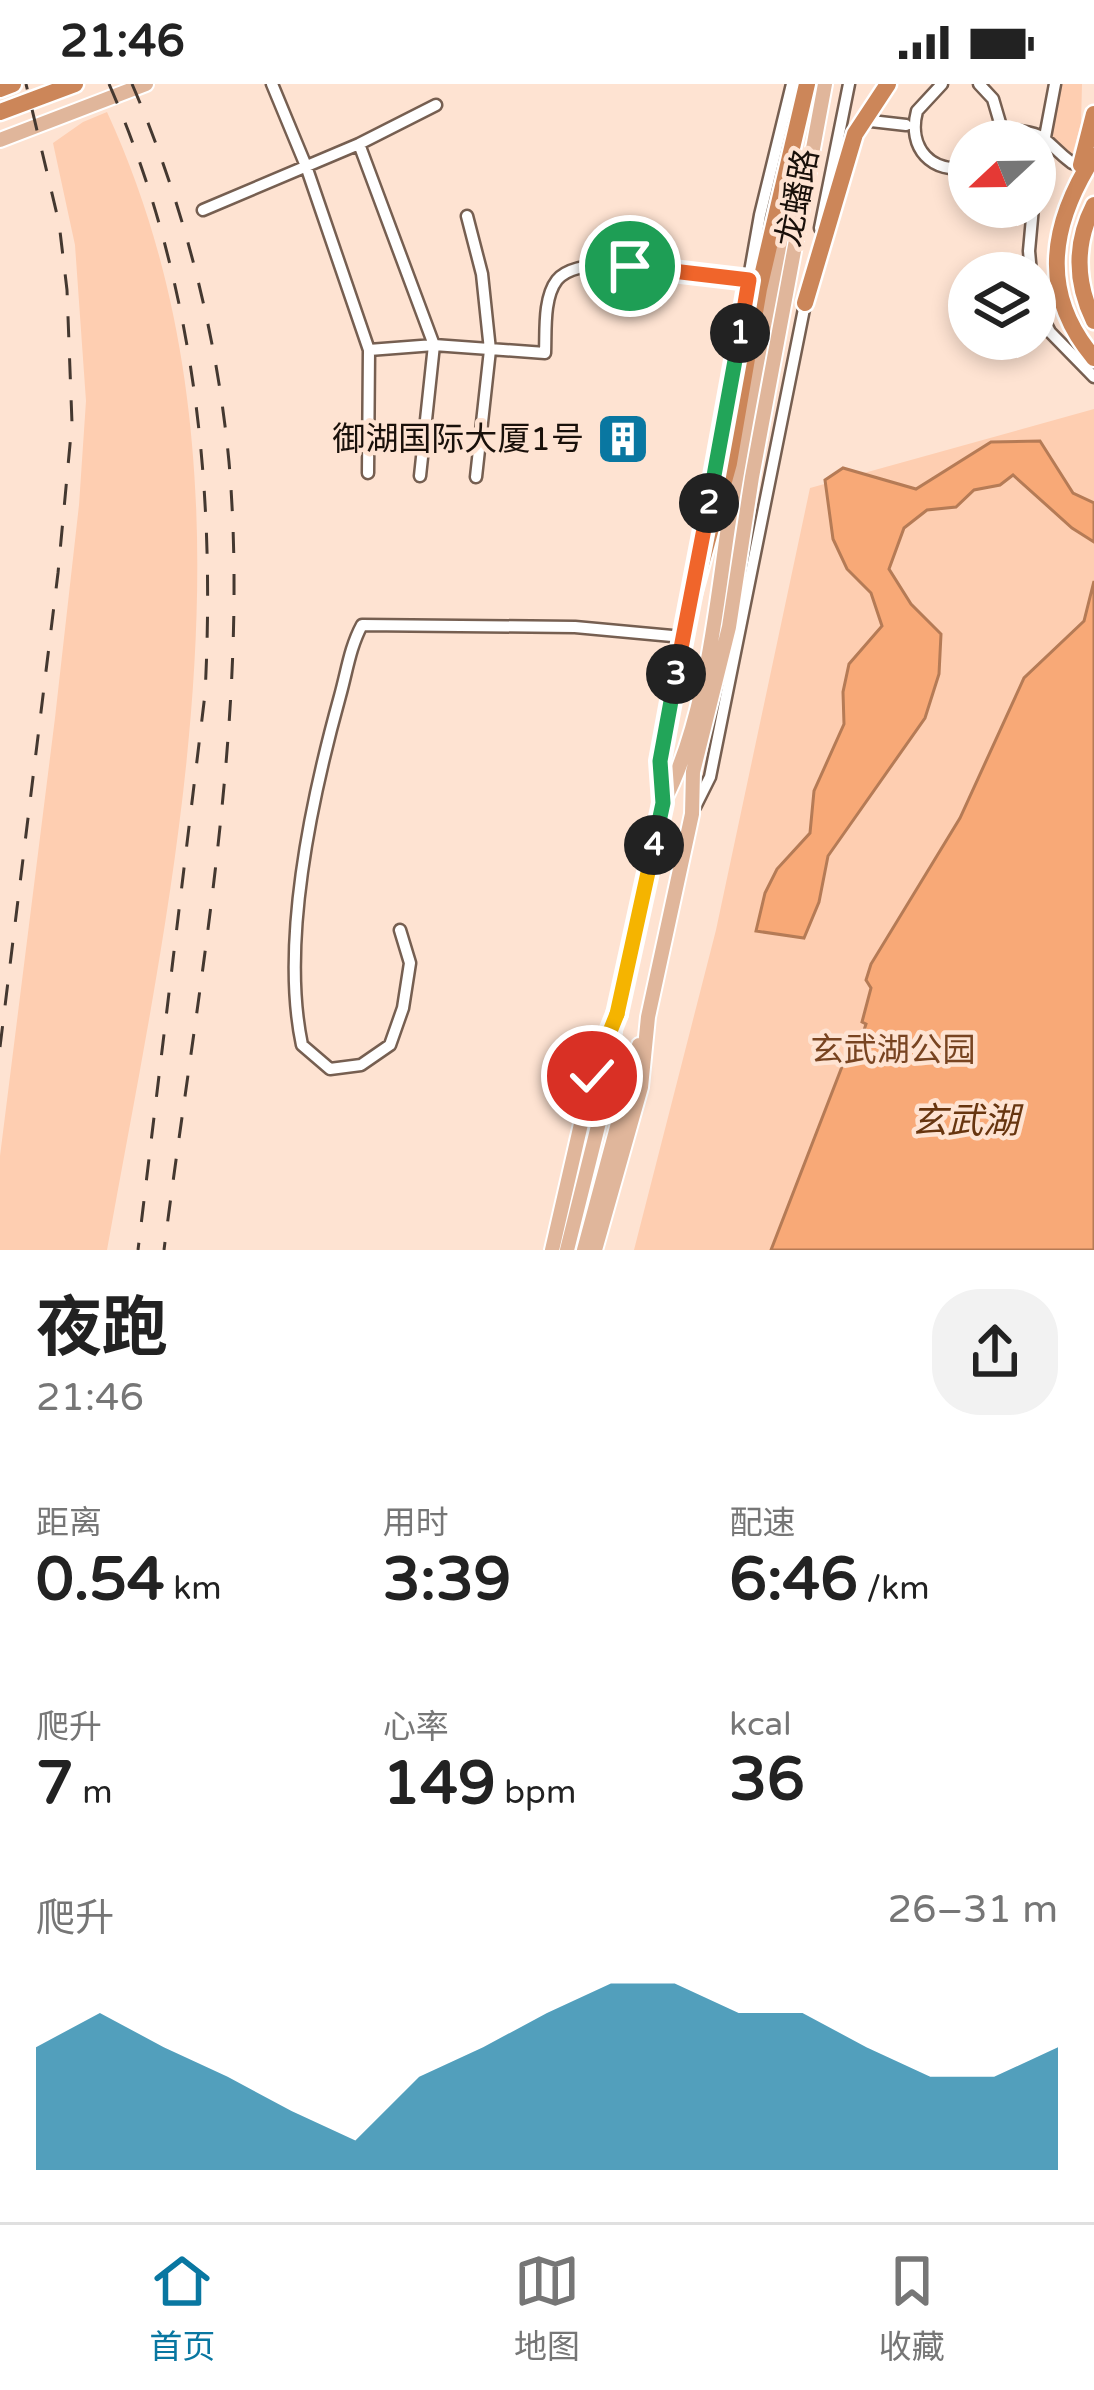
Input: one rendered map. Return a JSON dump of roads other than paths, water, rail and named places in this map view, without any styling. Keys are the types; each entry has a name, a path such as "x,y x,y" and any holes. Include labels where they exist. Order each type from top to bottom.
{"highway":[{"path":"0,89 13,84"},
{"path":"0,112 75,84"},
{"path":"687,615 729,463 759,290 808,84"},
{"path":"805,303 855,134 888,84"},
{"path":"1094,114 1089,156 1060,227 1058,277 1072,327 1094,358"},
{"path":"1094,206 1082,229 1078,270 1094,321"}],"main road":[{"path":"0,140 146,84"},
{"name":"龙蟠路","path":"595,1250 640,1087 648,1017 692,814 686,772 808,84"},
{"name":"龙蟠路","path":"567,1250 608,1086 615,1022 663,803 686,772 729,627 825,84"},
{"name":"龙蟠路","path":"584,1250 625,1087 648,1017"},
{"name":"龙蟠路","path":"552,1250 592,1076 615,1022"}],"street":[{"path":"272,84 370,350 368,473"},
{"name":"龙蟠路","path":"663,803 660,761 760,215 792,84"},
{"name":"龙蟠路","path":"692,814 710,777 849,84"},
{"path":"943,84 917,111 917,142 934,166 948,169"},
{"path":"979,84 993,99 997,120"},
{"path":"1046,120 1055,84"},
{"path":"203,210 359,144 436,105"},
{"path":"871,121 906,125"},
{"path":"359,144 434,345 421,476"},
{"path":"1056,147 1072,163 1089,156"},
{"path":"466,216 482,274 490,350 476,477"},
{"path":"370,350 434,345 545,353 548,306 557,279 579,266 630,266 749,280"},
{"path":"1056,338 1094,377"},
{"path":"400,930 410,963 403,1008 390,1045 361,1066 330,1069 302,1045 293,970 329,734 352,644 362,625 575,627 683,637"}],"water":[{"path":"1040,441 1073,493 1094,503 1094,542 1013,475 1000,485 974,490 956,507 927,510 904,528 889,569 911,604 941,634 939,674 925,718 828,856 819,902 804,938 756,931 765,893 777,869 810,833 814,791 844,724 843,692 849,664 882,626 871,593 847,569 833,539 825,480 843,468 916,489 991,442"},
{"name":"玄武湖","path":"1094,581 1094,1250 771,1250 850,1046 859,1046 866,1024 862,1022 871,988 866,980 871,964 960,818 1024,678 1084,621"}],"railway":[{"path":"0,1047 72,423 67,290 59,223 26,84"},
{"path":"109,84 138,157 180,307 193,383 207,537 205,694 138,1250"},
{"path":"132,84 182,222 206,317 229,462 234,559 233,657 217,857 164,1250"}],"place":[{"name":"御湖国际大厦1号","path":"623,439"}],"park label":[{"name":"玄武湖公园","path":"893,1050"}]}
